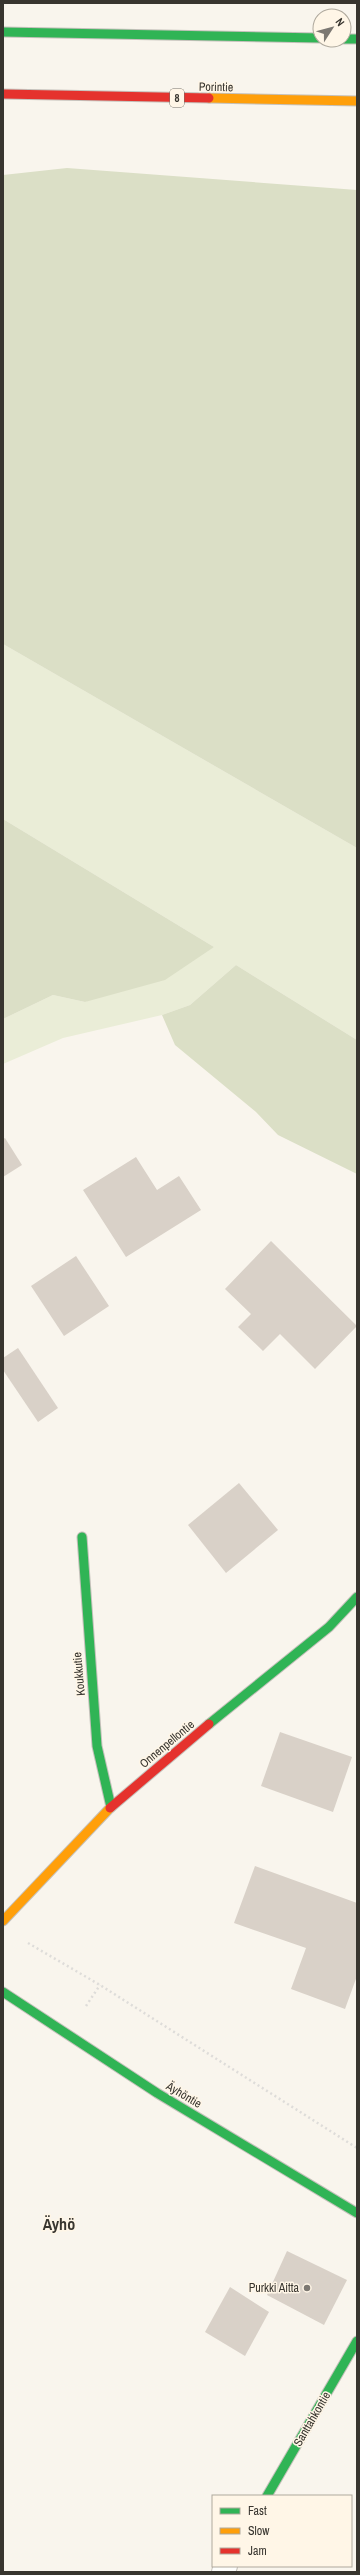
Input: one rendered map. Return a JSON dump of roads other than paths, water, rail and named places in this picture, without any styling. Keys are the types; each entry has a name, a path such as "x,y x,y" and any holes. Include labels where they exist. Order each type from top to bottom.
{"main road":[{"path":"3,32 312,38"},
{"name":"Porintie","path":"3,94 354,101"},
{"name":"Koukkutie","path":"82,1537 97,1746 111,1807"},
{"name":"Onnenpellontie","path":"3,1921 111,1807 266,1676 329,1627 357,1597"},
{"name":"Äyhöntie","path":"3,1992 157,2093 357,2213"},
{"name":"Santtahkontie","path":"268,2495 357,2342"}],"place":[{"name":"Purkki Aitta","path":"307,2288"}],"district":[{"name":"Äyhö","path":"59,2224"}]}
